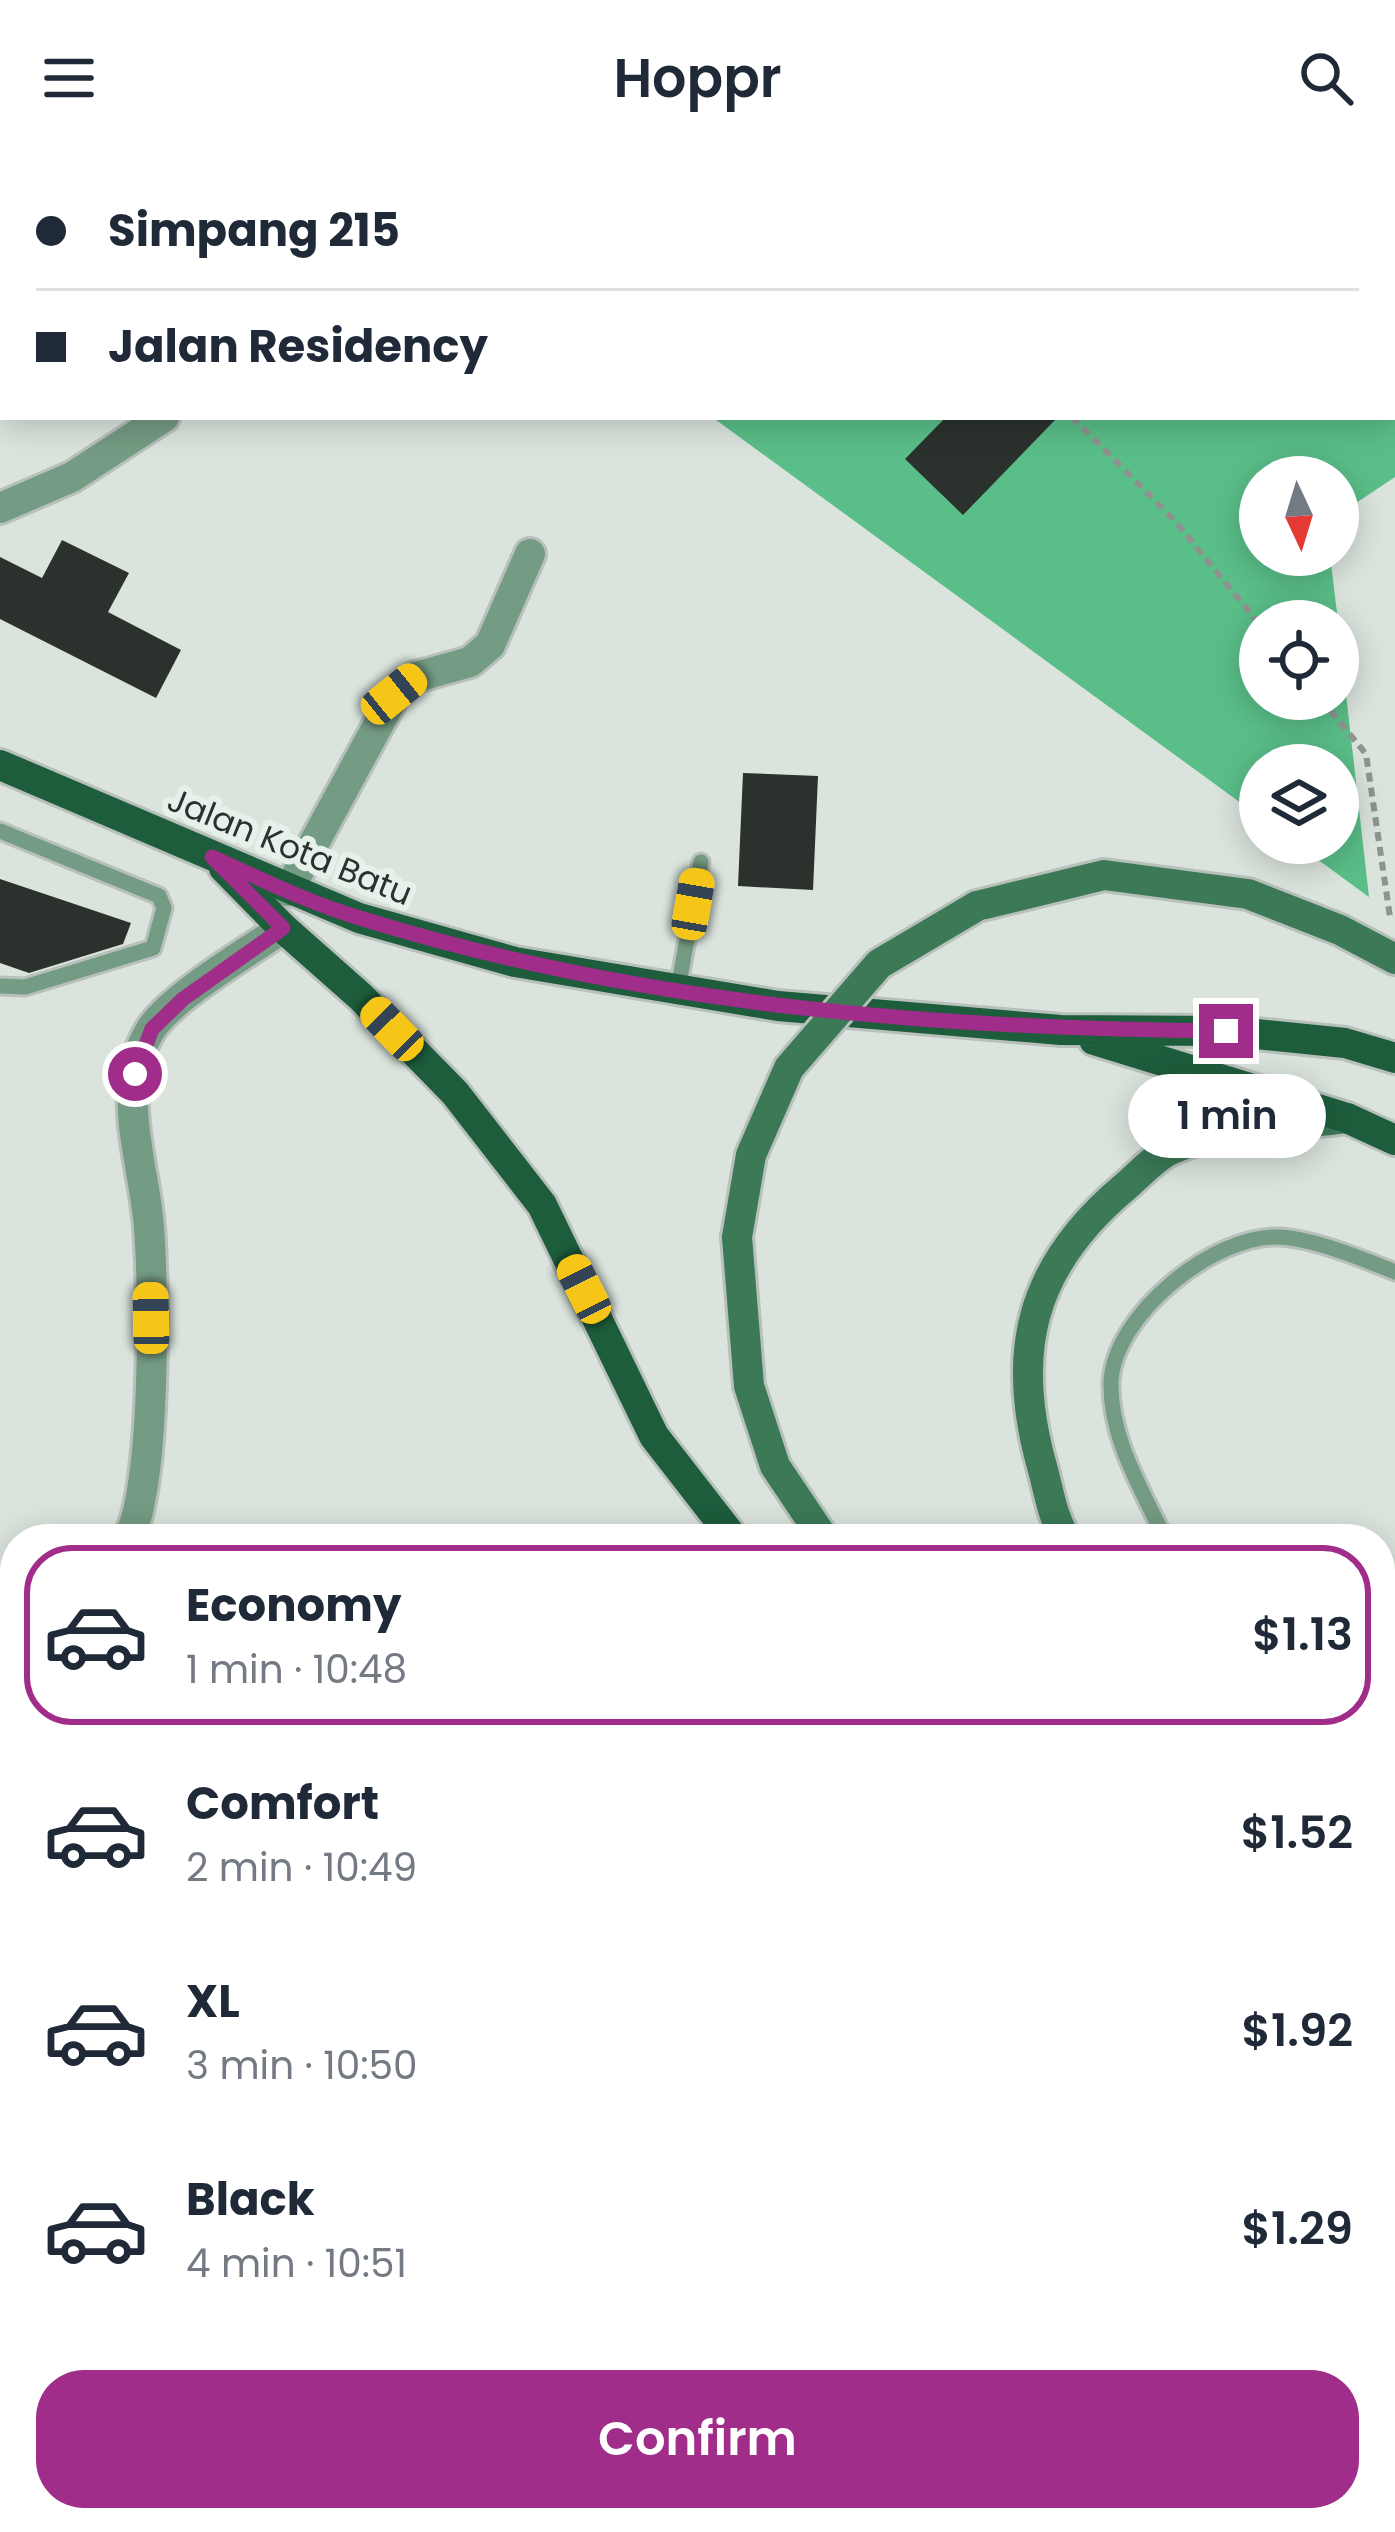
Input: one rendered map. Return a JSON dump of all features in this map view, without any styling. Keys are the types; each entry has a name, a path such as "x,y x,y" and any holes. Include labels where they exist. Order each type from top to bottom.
{"main road":[{"name":"Jalan Kota Batu","path":"1,767 359,918 514,962 778,1006 1061,1030"},
{"path":"212,857 455,1093 542,1205 654,1436 722,1524"},
{"path":"814,1524 775,1466 749,1386 737,1237 751,1155 789,1068 879,964 977,906 1104,875 1248,894 1340,930 1395,959"},
{"path":"1061,1030 1226,1031 1345,1042 1395,1058"},
{"path":"1061,1030 1347,1118 1395,1140"},
{"path":"1058,1524 1038,1454 1024,1362 1041,1287 1090,1216 1168,1152 1248,1129 1347,1118"}],"street":[{"path":"0,508 72,477 159,420"},
{"path":"288,891 394,694 416,677 470,662 490,645 530,554"},
{"path":"137,1524 145,1480 151,1318 149,1226 134,1133 135,1074 152,1029 183,999 283,928"}],"lane":[{"path":"0,831 159,896 164,908 153,948 25,987 0,986"},
{"path":"678,989 701,862"},
{"path":"1158,1524 1114,1428 1111,1378 1127,1330 1162,1292 1211,1253 1279,1237 1359,1257 1395,1272"}],"path":[{"path":"1075,420 1174,520 1240,600"},
{"path":"1338,720 1366,754 1388,890"}],"shaded area":[{"path":"716,420 1395,420 1395,477 1359,501 1359,456 1239,456 1239,576 1333,576 1335,600 1239,600 1239,720 1349,720 1352,744 1239,744 1239,802"},
{"path":"1359,809 1369,897 1324,864 1359,864"}],"building":[{"path":"943,420 1055,420 963,515 905,459"},
{"path":"62,540 129,573 108,612 181,650 156,698 0,619 0,557 42,578"},
{"path":"743,773 818,776 813,890 738,886"},
{"path":"0,879 131,923 123,944 29,973 0,963"}],"route":[{"path":"135,1074 152,1029 183,999 283,928 212,857 359,918 514,962 778,1006 1061,1030 1226,1031"}]}
